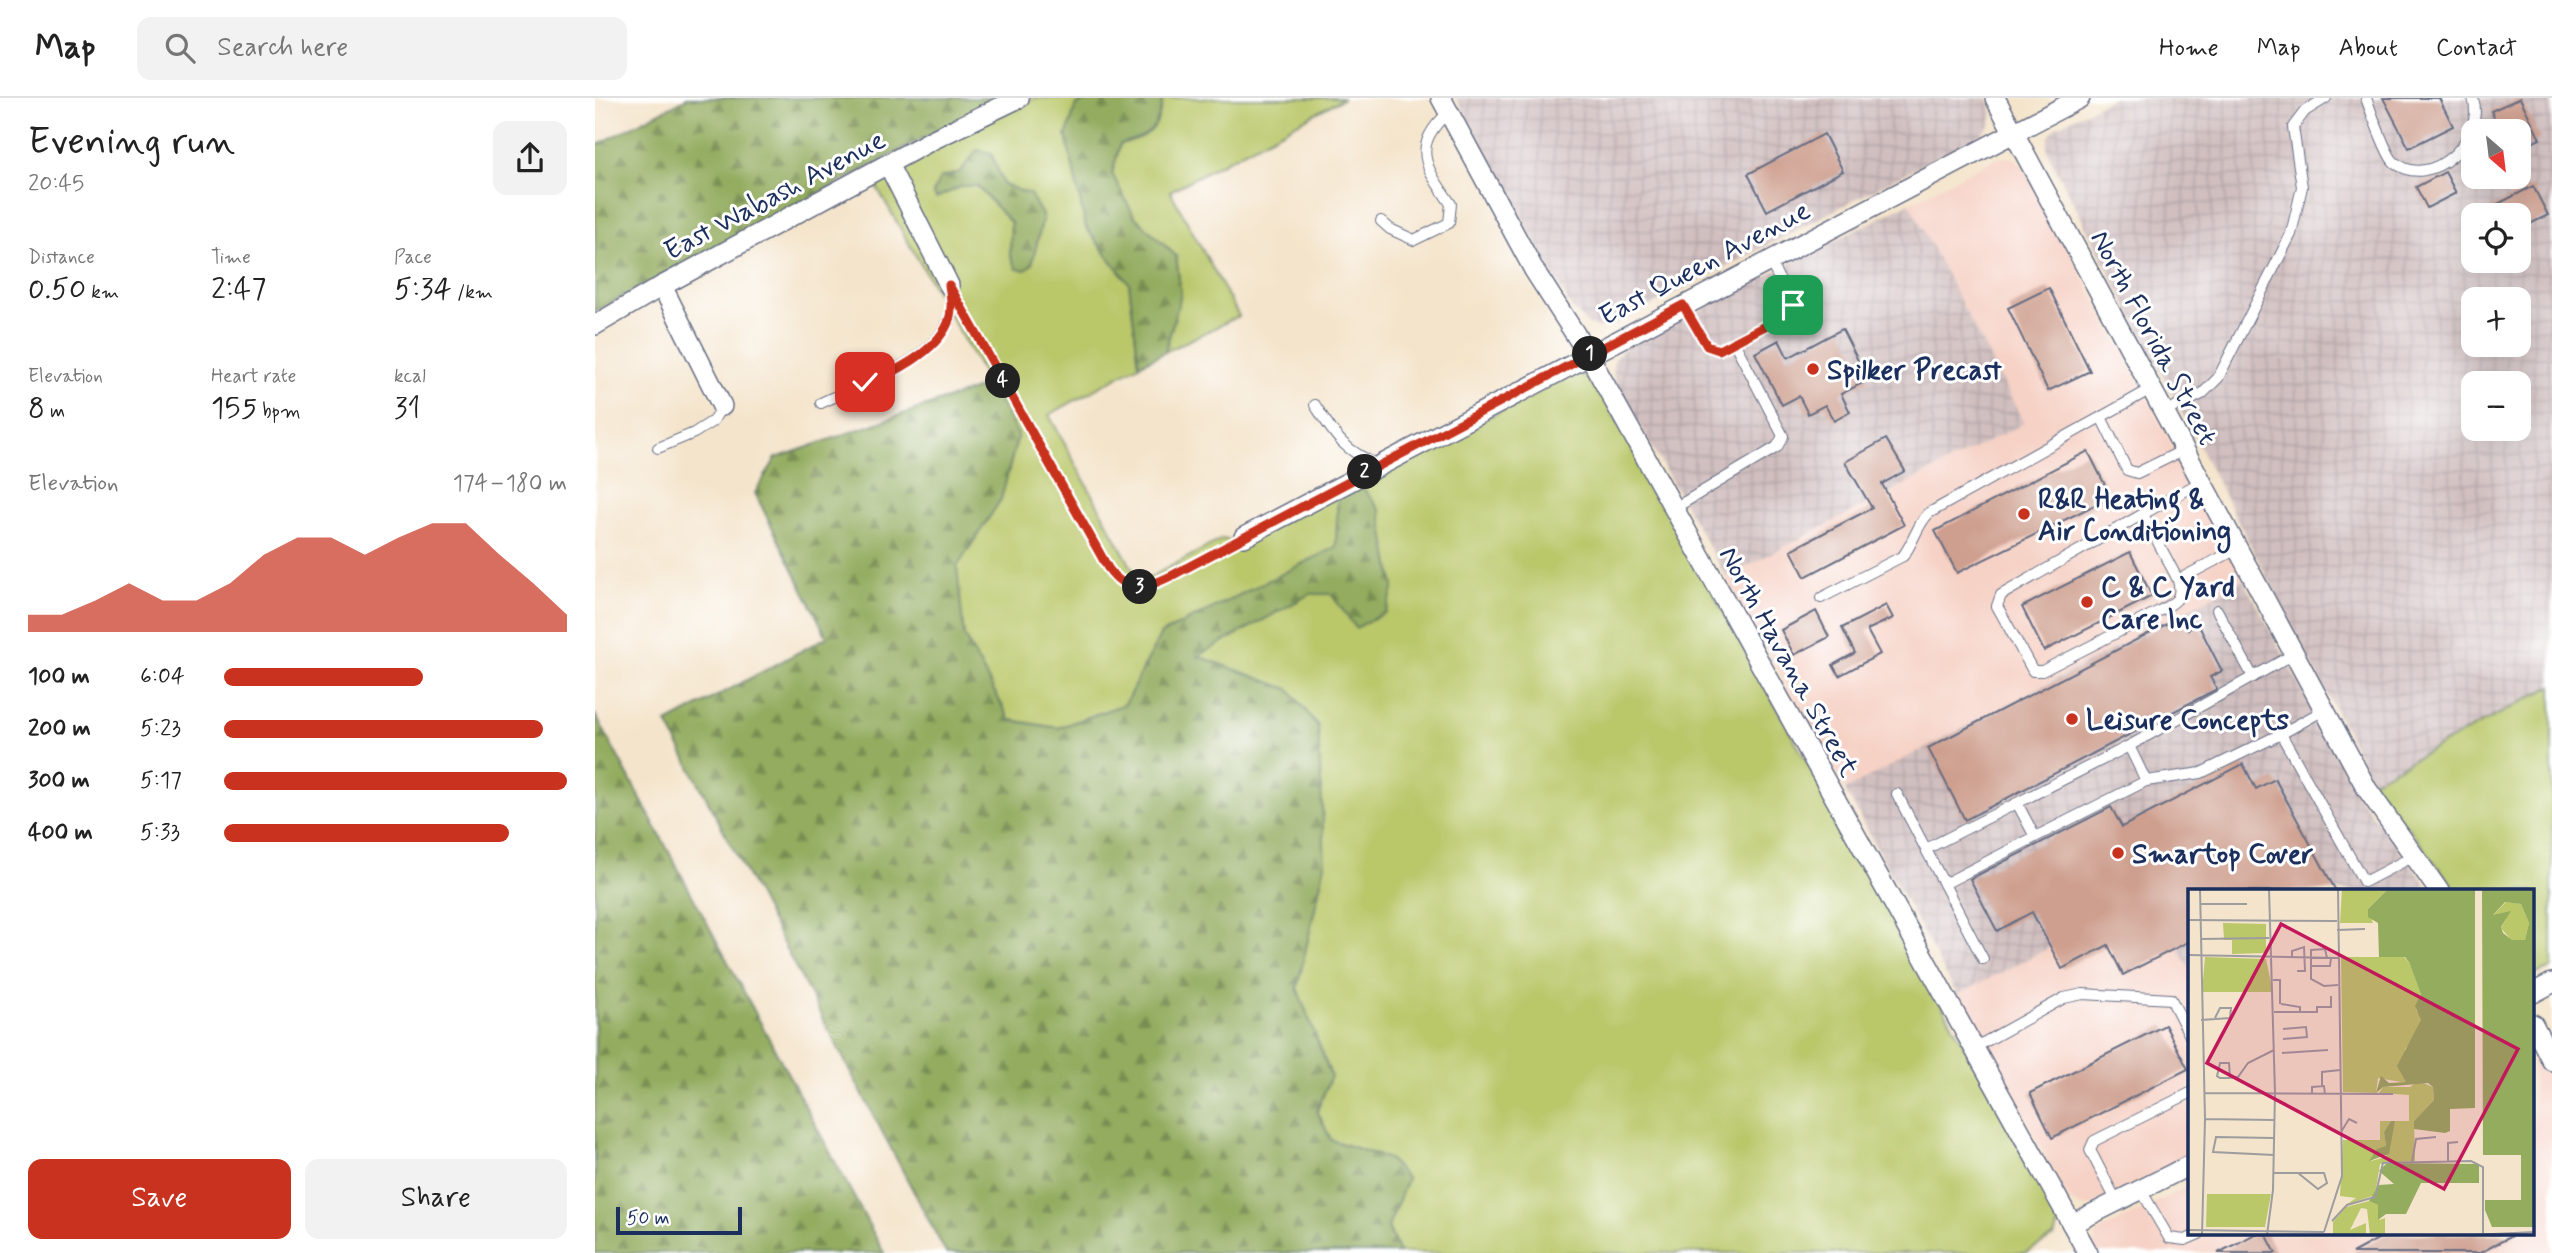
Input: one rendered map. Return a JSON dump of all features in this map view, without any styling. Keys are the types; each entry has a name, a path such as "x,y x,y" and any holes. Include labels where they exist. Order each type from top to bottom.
{"street":[{"name":"East Wabash Avenue","path":"595,325 888,164 1019,98"},
{"name":"North Florida Street","path":"1995,98 2367,789 2438,889"},
{"name":"East Queen Avenue","path":"1244,537 2080,98"},
{"name":"North Havana Street","path":"1445,105 1534,270 1588,355 2088,1253"},
{"path":"888,164 949,285"},
{"path":"662,286 722,406"},
{"path":"2535,992 2552,983"},
{"path":"2535,1028 2552,1061"},
{"path":"2072,1224 2188,1166"}],"lane":[{"path":"2164,412 2202,394 2218,378 2291,234 2302,187 2293,127 2305,111 2326,98"},
{"path":"2365,98 2392,160 2409,171 2423,171 2448,160 2470,138 2475,104 2473,98"},
{"path":"1381,221 1390,229 1414,240 1449,223 1451,204 1426,159 1425,146 1445,105"},
{"path":"1683,305 1707,346 1719,350 1784,316 1793,305 1769,260"},
{"path":"821,403 865,382 885,377 909,363 935,341 947,324 952,305 949,285"},
{"path":"1674,509 1777,447 1783,436 1734,342"},
{"path":"1821,598 1903,556 1911,546 1917,524 1929,513 2151,389"},
{"path":"1315,405 1338,441 1355,455 1378,465"},
{"path":"658,448 694,433 713,421 722,406"},
{"path":"2101,417 2127,470 2137,473 2184,450"},
{"path":"2143,514 2178,580 2181,591 2178,600 2042,671 2032,671 1997,606 2001,595 2143,514 2201,482"},
{"path":"2178,580 2237,549"},
{"path":"2217,610 2253,677"},
{"path":"1926,849 2129,746 2294,654"},
{"path":"1944,884 2146,781 2201,773 2325,710"},
{"path":"2281,734 2364,881 2414,856"},
{"path":"2129,746 2146,781"},
{"path":"1897,794 1983,959"},
{"path":"2017,803 2035,837"},
{"path":"1974,1048 2064,998 2083,994 2171,999 2188,1032"},
{"path":"2117,1202 2090,1150 2094,1142 2188,1094"},
{"path":"2141,1190 2169,1238 2185,1240 2194,1236"}],"path":[{"path":"949,285 1114,576 1120,582 1133,587 1161,581 1244,537"}],"shaded area":[{"path":"1456,98 1987,98 1993,113 1991,123 1983,133 1612,326 1599,328 1588,325 1571,307"},
{"path":"2112,98 2552,98 2552,686 2372,781 2051,159 2047,147 2049,136 2056,127"},
{"path":"1994,159 2015,159 2025,168 2244,580 1845,790 1726,577 2024,423 1909,203"},
{"path":"1909,203 2024,423 1726,577 1618,387 1613,374 1614,361 1621,351 1631,345"},
{"path":"2244,580 2357,795 2427,885 2420,889 2188,889 2188,966 2150,896 1957,995 1845,790"},
{"path":"2150,896 2188,966 2188,1156 2089,1207 2079,1206 2069,1200 1957,995"},
{"path":"2535,1053 2552,1085 2552,1253 2095,1253 2093,1246 2102,1230 2188,1186 2188,1236 2535,1236"}],"green space":[{"path":"687,98 1000,98 595,311 595,146"},
{"path":"1034,98 1089,98 1076,106 1086,228 1129,283 1139,365 1049,415 1140,583 1222,539 1245,542 1338,493 1336,547 1161,634 1125,704 1058,728 1010,720 964,636 956,567 1001,499 1018,435 874,182 909,159","holes":["960,172 1043,217 1010,255 1011,223 977,185 962,186 936,198 940,178"]},
{"path":"1089,98 1163,98 1158,118 1151,130 1139,138 1120,144 1112,174 1134,216 1176,256 1181,294 1165,352 1139,365 1129,283 1086,228 1066,136 1076,106"},
{"path":"1163,98 1344,98 1170,191 1239,316 1165,352 1181,294 1176,256 1134,216 1112,174 1120,144 1139,138 1151,130"},
{"path":"977,150 991,153 1004,185 1030,194 1043,217 1032,264 1026,270 1017,269 1010,255 1011,223 977,186 962,186 936,198 933,193 940,178 960,172"},
{"path":"1574,374 1582,375 1598,386 2060,1218 2054,1237 2025,1253 1399,1253 1388,1227 1407,1179 1389,1159 1331,1140 1317,1111 1331,1076 1297,988 1325,864 1197,656 1310,594 1331,594 1359,483"},
{"path":"990,384 1018,435 1001,499 957,567 964,636 1010,720 1058,728 1125,704 1161,634 1336,547 1338,493 1359,483 1380,510 1394,587 1386,612 1356,628 1331,594 1310,594 1198,656 1289,689 1318,726 1325,864 1297,988 1331,1076 1317,1111 1331,1140 1389,1159 1407,1179 1388,1227 1399,1253 946,1253 667,723 827,637 755,493 776,458"},
{"path":"2552,686 2552,968 2535,974 2535,889 2455,889 2372,781"},
{"path":"595,714 884,1253 595,1253"}],"building":[{"path":"2383,98 2439,98 2453,126 2409,148"},
{"path":"2520,98 2530,119 2495,119 2491,111"},
{"path":"2531,121 2540,139 2531,143"},
{"path":"1824,134 1843,171 1767,211 1748,174"},
{"path":"2445,172 2456,193 2427,208 2416,187"},
{"path":"2533,186 2548,215 2531,224 2531,203 2500,203"},
{"path":"2049,288 2090,371 2048,391 2008,308"},
{"name":"Spilker Precast","path":"1842,329 1868,380 1841,394 1850,412 1834,421 1825,405 1808,414 1799,396 1782,405 1755,353 1779,340 1788,358"},
{"path":"1886,439 1905,471 1882,484 1904,525 1805,577 1791,550 1872,508 1845,462"},
{"name":"R&R Heating & Air Conditioning","path":"2088,451 2111,497 1957,573 1935,531"},
{"name":"C & C Yard Care Inc","path":"2130,552 2152,596 2044,651 2022,607"},
{"path":"1886,605 1893,618 1867,630 1880,654 1839,676 1833,665 1855,653 1842,628"},
{"path":"1816,611 1829,637 1794,655 1781,630"},
{"name":"Leisure Concepts","path":"2180,617 2187,630 2198,624 2222,671 2210,677 2217,689 1965,820 1928,748"},
{"name":"Smartop Cover","path":"2243,764 2256,789 2275,779 2335,889 2188,889 2188,942 2123,975 2108,945 2062,969 2032,912 1997,931 1970,879 2111,807 2122,827"},
{"path":"2165,1025 2188,1069 2052,1138 2030,1093"},
{"path":"2251,1236 2267,1236 2276,1253 2218,1253"},
{"path":"2383,1236 2511,1236 2480,1253 2352,1253"}],"place":[{"name":"Spilker Precast","path":"1813,369"},
{"name":"R&R Heating & Air Conditioning","path":"2024,514"},
{"name":"C & C Yard Care Inc","path":"2087,602"},
{"name":"Leisure Concepts","path":"2072,719"},
{"name":"Smartop Cover","path":"2118,853"}],"route":[{"path":"865,382 885,377 909,363 935,341 947,324 952,305 949,285 1108,568 1120,582 1141,587 1173,575 1683,305 1707,346 1719,350 1784,316 1793,305"}]}
